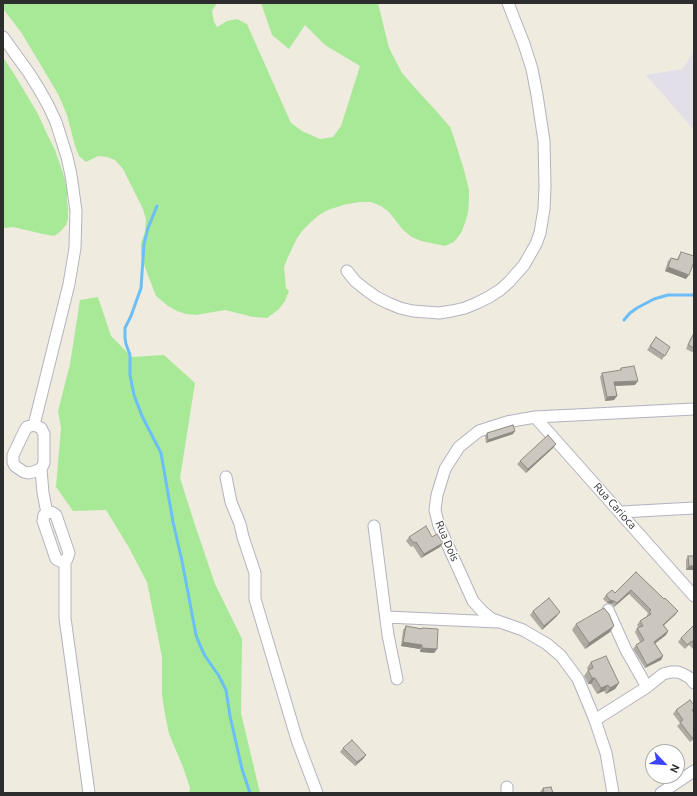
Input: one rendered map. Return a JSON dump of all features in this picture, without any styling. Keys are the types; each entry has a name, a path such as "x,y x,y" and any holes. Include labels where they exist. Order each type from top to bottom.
{"street":[{"path":"347,271 355,281 365,289 388,303 413,311 439,312 465,308 489,297 509,282 524,265 540,233 544,209 544,141 538,95 532,70 524,44 508,3"},
{"path":"3,38 36,84 56,122 66,151 76,211 75,248 70,284 34,425"},
{"name":"Rua Dois","path":"613,793 606,753 595,720 578,679 561,656 547,644 523,630 492,619 482,611 474,601 439,526 435,510 437,495 445,469 460,447 479,431 507,422 535,417 694,409"},
{"name":"Rua Carioca","path":"535,417 694,596"},
{"path":"41,469 33,472 24,472 13,462 13,455 25,430 27,427 34,425 41,428 44,434 44,463 41,469 43,493 47,513 44,514 43,521 56,559 62,562 65,561 65,618 89,793"},
{"path":"226,477 231,502 240,524 255,573 255,600 297,740 317,793"},
{"path":"620,512 694,508"},
{"path":"374,526 386,617 397,679"},
{"path":"608,610 626,650 647,687"},
{"path":"386,617 501,622"},
{"path":"595,720 647,687 663,674 678,672 690,678 694,683"},
{"path":"661,793 694,771"}],"shaded area":[{"path":"694,50 694,130 646,75 683,69"}],"green space":[{"path":"3,3 217,3 212,11 214,22 217,27 227,21 237,19 247,24 291,123 302,131 320,139 333,137 341,126 360,66 325,45 305,25 289,49 272,35 261,3 378,3 389,48 402,73 450,127 454,138 469,190 468,212 461,233 454,242 445,246 421,241 412,237 403,230 389,212 381,206 371,202 359,202 343,205 319,215 297,238 284,267 286,288 289,291 285,301 279,309 267,318 253,317 225,310 196,315 177,311 156,296 146,270 141,255 141,243 145,232 146,219 143,209 123,169 115,160 107,157 98,156 86,162 79,156 67,115 58,94 21,32 3,9"},
{"path":"3,57 38,114 55,150 64,176 67,188 68,219 66,225 54,236 13,227 3,228"},
{"path":"98,297 111,336 132,357 164,355 195,383 180,478 215,584 242,639 241,713 260,793 189,793 190,788 169,734 165,714 162,695 162,657 147,582 128,546 106,510 73,511 56,487 61,428 58,411 70,364 80,300"}],"building":[{"path":"681,252 694,256 694,262 689,275 668,267 671,258 678,260"},
{"path":"693,335 694,336 694,348 688,345"},
{"path":"656,337 670,347 665,356 650,346"},
{"path":"634,366 638,381 614,382 617,396 607,397 602,373"},
{"path":"513,425 515,431 488,440 487,433"},
{"path":"548,435 556,444 528,469 520,461"},
{"path":"426,526 432,537 437,534 443,543 424,554 416,542 414,543 409,537"},
{"path":"688,556 694,556 694,566 689,566"},
{"path":"636,572 678,611 663,625 668,631 654,642 663,656 647,665 636,645 644,640 637,628 643,626 640,621 651,614 649,611 651,610 631,590 617,603 610,600 606,595 612,590 615,593"},
{"path":"549,598 560,612 544,626 533,611"},
{"path":"604,608 609,614 614,626 589,643 576,624"},
{"path":"694,625 694,644 692,641 687,645 681,638"},
{"path":"406,626 422,629 438,629 437,649 422,648 422,645 403,642"},
{"path":"606,656 619,683 610,688 608,685 601,688 595,678 592,678 588,670 593,668 591,662"},
{"path":"690,700 694,705 694,709 692,710 694,713 694,737 692,738 680,722 683,720 676,710"},
{"path":"352,740 366,755 357,762 343,748"},
{"path":"551,787 553,793 544,793 543,788"}],"waterway":[{"path":"157,206 148,228 144,244 141,288 125,328 126,344 130,355 130,375 134,395 142,416 161,453 173,522 196,635 205,656 219,676 226,690 230,716 242,769 250,793"},
{"path":"624,320 637,308 654,299 668,295 694,295"}]}
